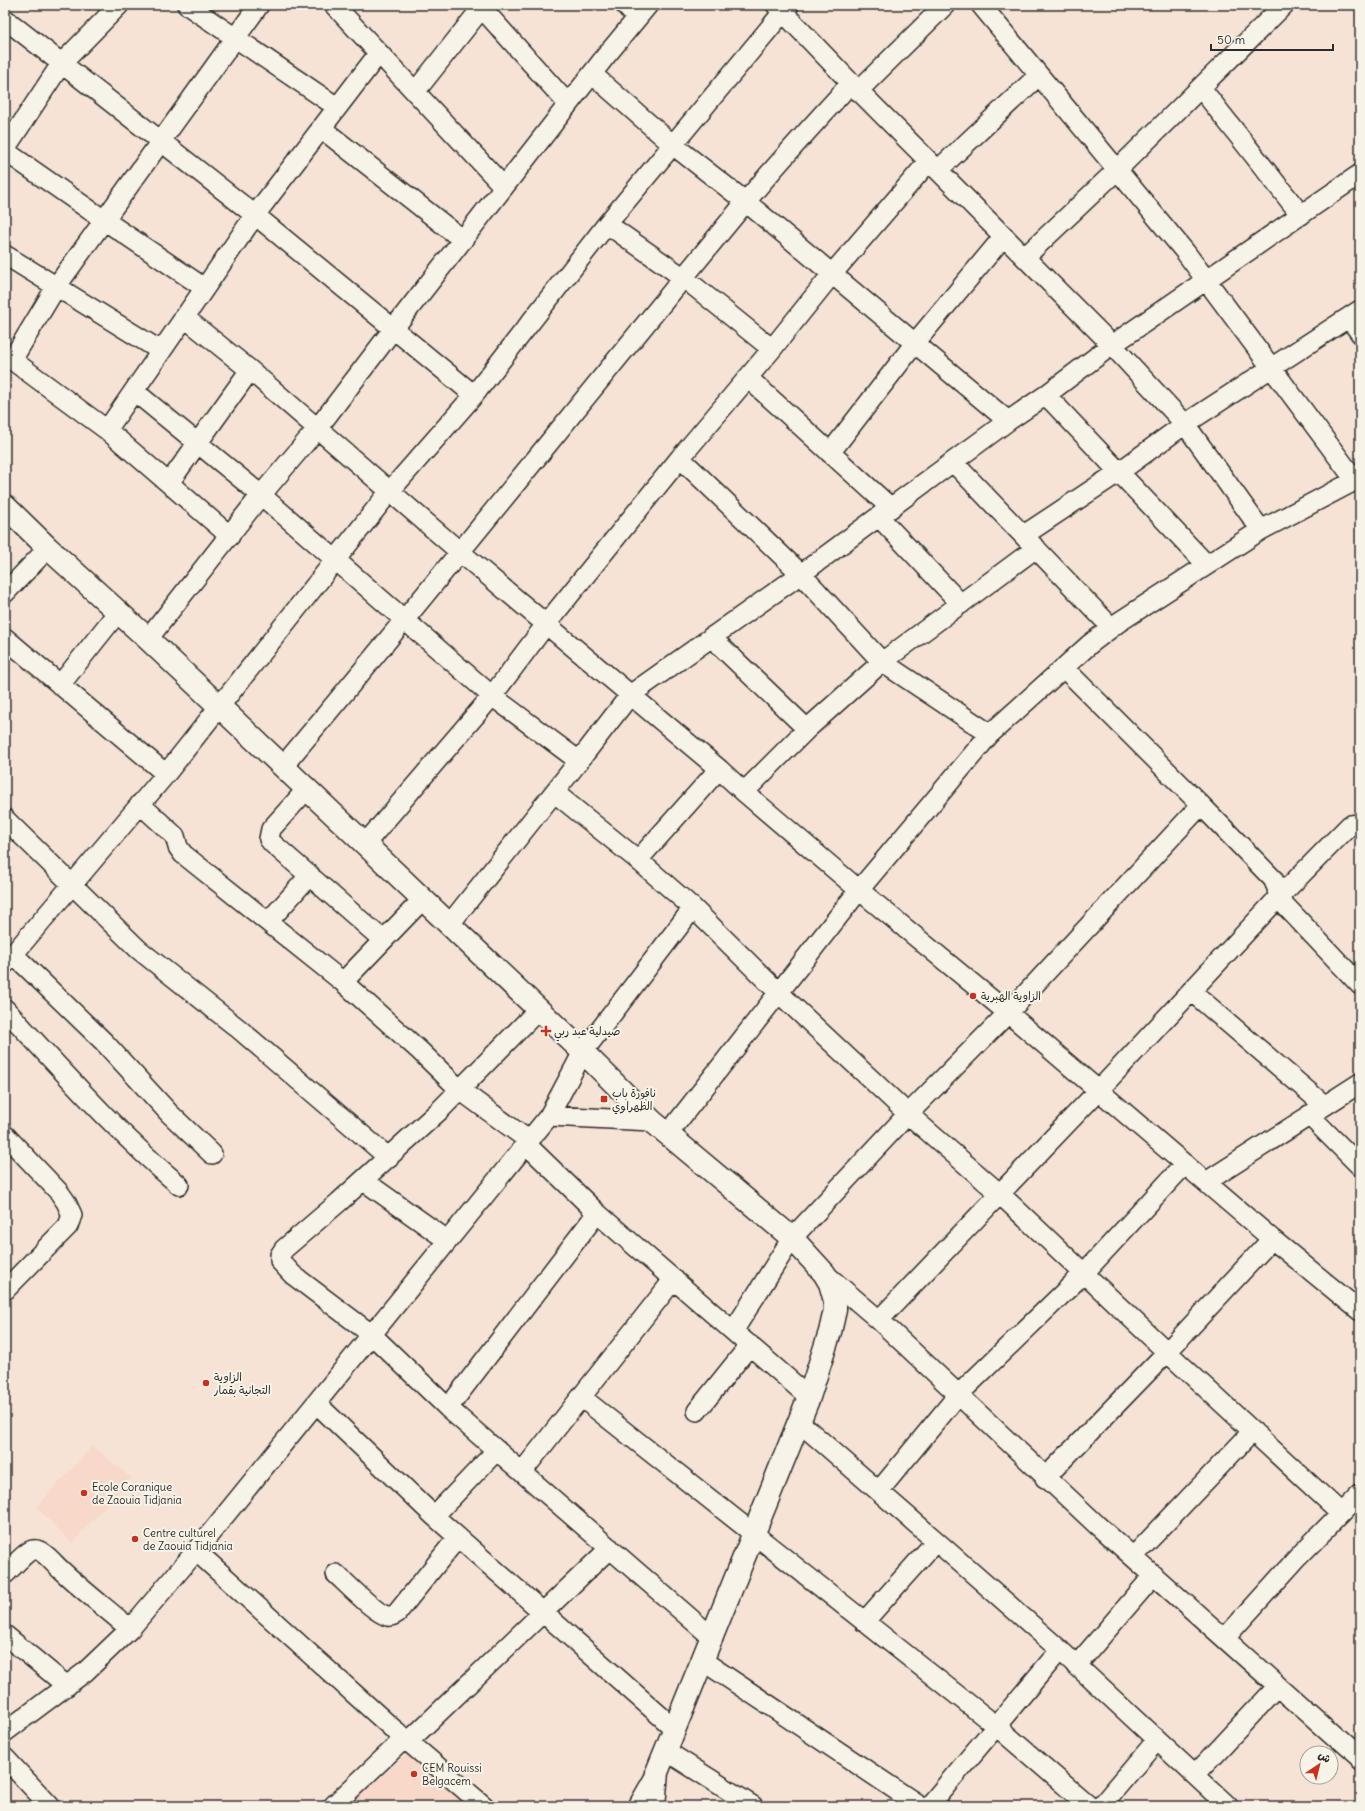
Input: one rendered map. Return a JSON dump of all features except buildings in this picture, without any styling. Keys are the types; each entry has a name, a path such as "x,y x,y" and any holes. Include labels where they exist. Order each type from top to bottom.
{"main road":[{"path":"5,506 48,548 148,639 283,766 583,1052 660,1128 792,1238 824,1273 833,1290 836,1300 835,1310 828,1339 809,1397 657,1772 654,1806"}],"street":[{"path":"119,5 61,64 5,150 203,288"},
{"path":"188,5 337,107"},
{"path":"230,536 107,430 9,358 56,287 259,5"},
{"path":"334,5 504,187"},
{"path":"283,766 406,620 746,202 854,87 945,5"},
{"path":"548,1116 660,1128 779,993 859,890 990,734 1111,627 1206,564 1261,530 1357,479 1271,368 1207,280 981,5"},
{"path":"1025,257 1117,170 1284,5"},
{"path":"415,92 482,6 568,104"},
{"path":"212,1154 169,1113 104,1042 10,953 72,884 166,774 390,491 474,395 608,224 674,145 783,7 854,87 1112,345 1185,424 1261,530"},
{"path":"148,639 261,495 317,429 592,74 637,9"},
{"path":"5,19 255,215 474,395"},
{"path":"107,430 203,288 255,215 379,53"},
{"path":"592,74 674,145 746,202 1008,421"},
{"path":"365,844 492,696 547,623 680,458 772,349 832,274 934,166 1039,75"},
{"path":"1201,88 1301,215"},
{"path":"321,128 463,240"},
{"path":"449,925 555,793 630,695 801,574 1112,345 1360,174"},
{"path":"608,224 684,278 772,349"},
{"path":"830,453 915,343 1004,236"},
{"path":"5,255 161,351"},
{"path":"744,792 807,728 882,662 961,604 1030,542 1119,472 1185,424 1354,314 1360,333"},
{"path":"184,317 250,370 460,552 547,623 859,890 1008,1013 1272,1239 1360,1311"},
{"path":"169,483 250,370"},
{"path":"748,378 830,453 885,513 961,604"},
{"path":"134,391 261,495 492,696 579,761"},
{"path":"1046,395 1206,564"},
{"path":"680,458 801,574 882,662 990,734"},
{"path":"953,462 1111,627"},
{"path":"5,593 48,548"},
{"path":"60,686 118,612"},
{"path":"711,637 807,728"},
{"path":"5,638 166,774"},
{"path":"1064,668 1273,879 1277,888 1278,898 1360,985"},
{"path":"638,860 719,769"},
{"path":"307,789 271,829 269,835 272,843 383,940"},
{"path":"555,793 638,860 693,908 779,993 908,1114 1000,1194 1167,1352 1341,1513"},
{"path":"140,804 175,836 178,847 183,854 343,982 420,1051 460,1090 527,1141 597,1213 734,1330 809,1397"},
{"path":"734,1330 792,1238 908,1114 1008,1013 1201,806"},
{"path":"5,819 138,949 239,1029 389,1158"},
{"path":"879,1320 1098,1091 1190,990 1278,898 1350,825 1356,824 1360,827"},
{"path":"268,922 310,875"},
{"path":"343,982 423,899"},
{"path":"5,1732 85,1672 130,1629 196,1551 548,1116 583,1052 693,908"},
{"path":"1190,990 1316,1110 1360,1166"},
{"path":"5,1009 85,1096 138,1149 179,1185"},
{"path":"538,1010 460,1090 389,1158 284,1249 279,1258 293,1275 371,1334 448,1408 712,1638"},
{"path":"1206,1182 1360,1083"},
{"path":"5,1135 59,1192 72,1215 68,1226 5,1290"},
{"path":"879,1491 958,1395 1084,1272 1184,1164"},
{"path":"364,1181 447,1240"},
{"path":"448,1408 597,1213"},
{"path":"1045,1478 1167,1352 1272,1239"},
{"path":"824,1273 879,1320 1045,1478 1360,1759"},
{"path":"522,1472 674,1279"},
{"path":"697,1411 750,1345"},
{"path":"581,1397 995,1725 1089,1806"},
{"path":"316,1403 434,1516 675,1729"},
{"path":"799,1422 1060,1650 1228,1806"},
{"path":"1133,1557 1253,1431"},
{"path":"434,1516 497,1450"},
{"path":"1225,1638 1299,1556 1360,1494"},
{"path":"336,1574 378,1611 388,1616 393,1616 458,1537"},
{"path":"864,1622 936,1541"},
{"path":"333,1806 407,1739 610,1548"},
{"path":"5,1574 27,1554 33,1550 36,1550 46,1556 70,1579 130,1629"},
{"path":"196,1551 484,1806"},
{"path":"1076,1666 1154,1575"},
{"path":"5,1635 67,1686"},
{"path":"929,1806 995,1725 1060,1650"},
{"path":"703,1661 920,1806"},
{"path":"1195,1775 1278,1686"},
{"path":"1101,1806 1157,1740"},
{"path":"666,1751 753,1806"},
{"path":"5,1758 50,1806"},
{"path":"638,1806 657,1772"}],"shaded area":[{"name":"Ecole Coranique de Zaouia Tidjania","path":"93,1446 131,1478 72,1543 36,1507"},
{"name":"CEM Rouissi Belgacem","path":"415,1747 480,1806 347,1806"}],"place":[{"name":"الزاوية الهبرية","path":"973,996"},
{"name":"صيدلية عبد ربي","path":"546,1031"},
{"name":"نافورة باب الظهراوي","path":"604,1099"},
{"name":"الزاوية التجانية بقمار","path":"206,1383"},
{"name":"Ecole Coranique de Zaouia Tidjania","path":"84,1493"},
{"name":"Centre culturel de Zaouia Tidjania","path":"135,1539"},
{"name":"CEM Rouissi Belgacem","path":"414,1774"}]}
